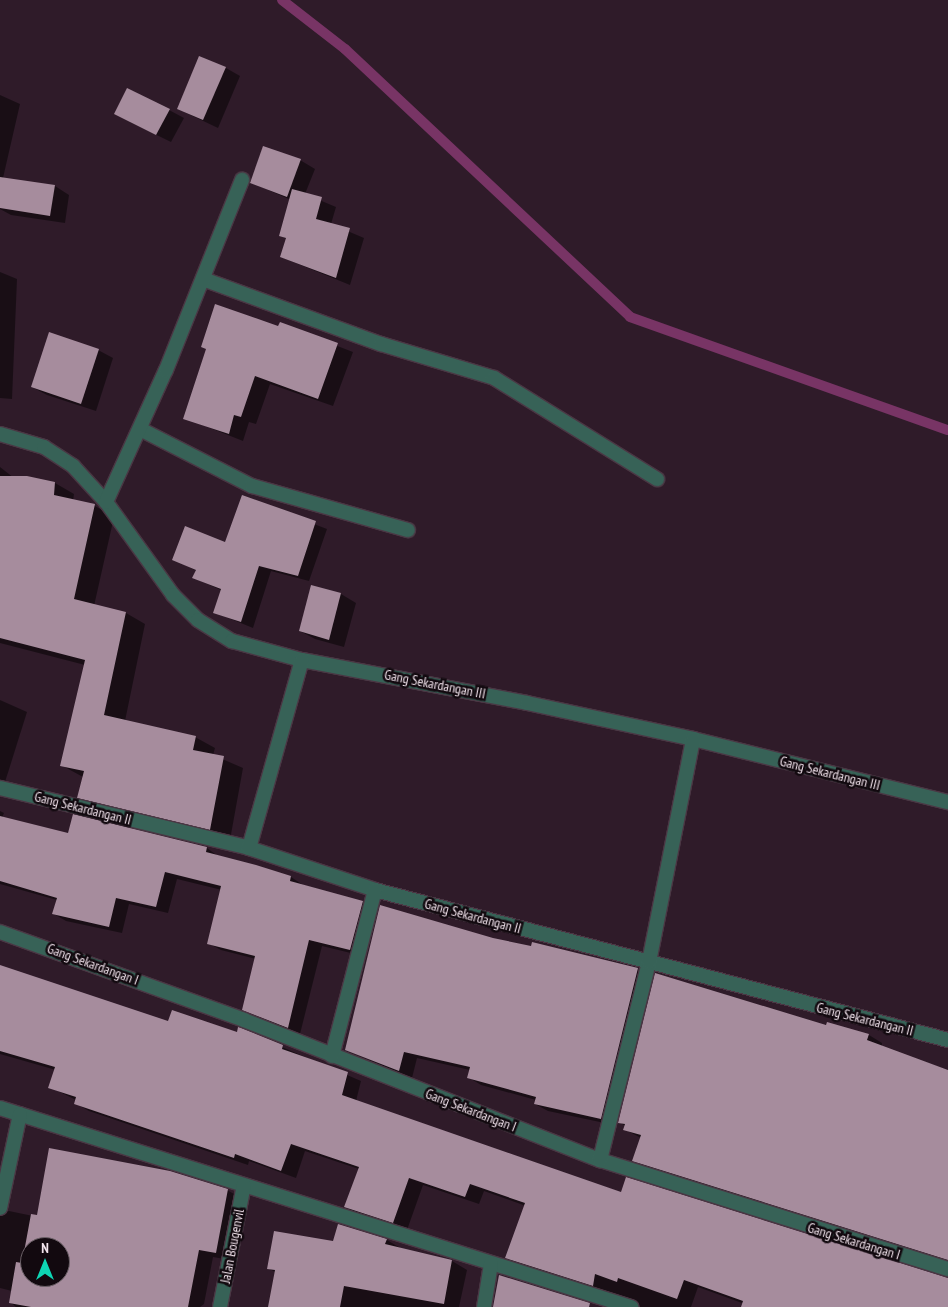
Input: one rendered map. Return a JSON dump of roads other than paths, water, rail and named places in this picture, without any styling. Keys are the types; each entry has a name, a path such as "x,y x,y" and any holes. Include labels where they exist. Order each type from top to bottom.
{"street":[{"path":"106,502 140,429 242,180"},
{"path":"203,279 381,344 494,378 657,479"},
{"path":"140,429 252,486 408,530"},
{"name":"Gang Sekardangan III","path":"0,434 44,447 73,466 106,502 152,570 198,620 232,641 302,660 527,702 693,739 948,802"},
{"path":"250,848 302,660"},
{"path":"600,1160 648,962 693,739"},
{"name":"Gang Sekardangan II","path":"0,788 250,848 375,890 948,1040"},
{"path":"332,1056 375,890"},
{"name":"Gang Sekardangan I","path":"0,932 84,960 600,1160 948,1269"},
{"path":"0,1108 631,1307"},
{"path":"0,1208 20,1114"},
{"name":"Jalan Bougenvil","path":"220,1307 244,1185"},
{"path":"484,1307 492,1264"}],"waterway":[{"path":"282,0 345,49 630,317 948,430"}]}
